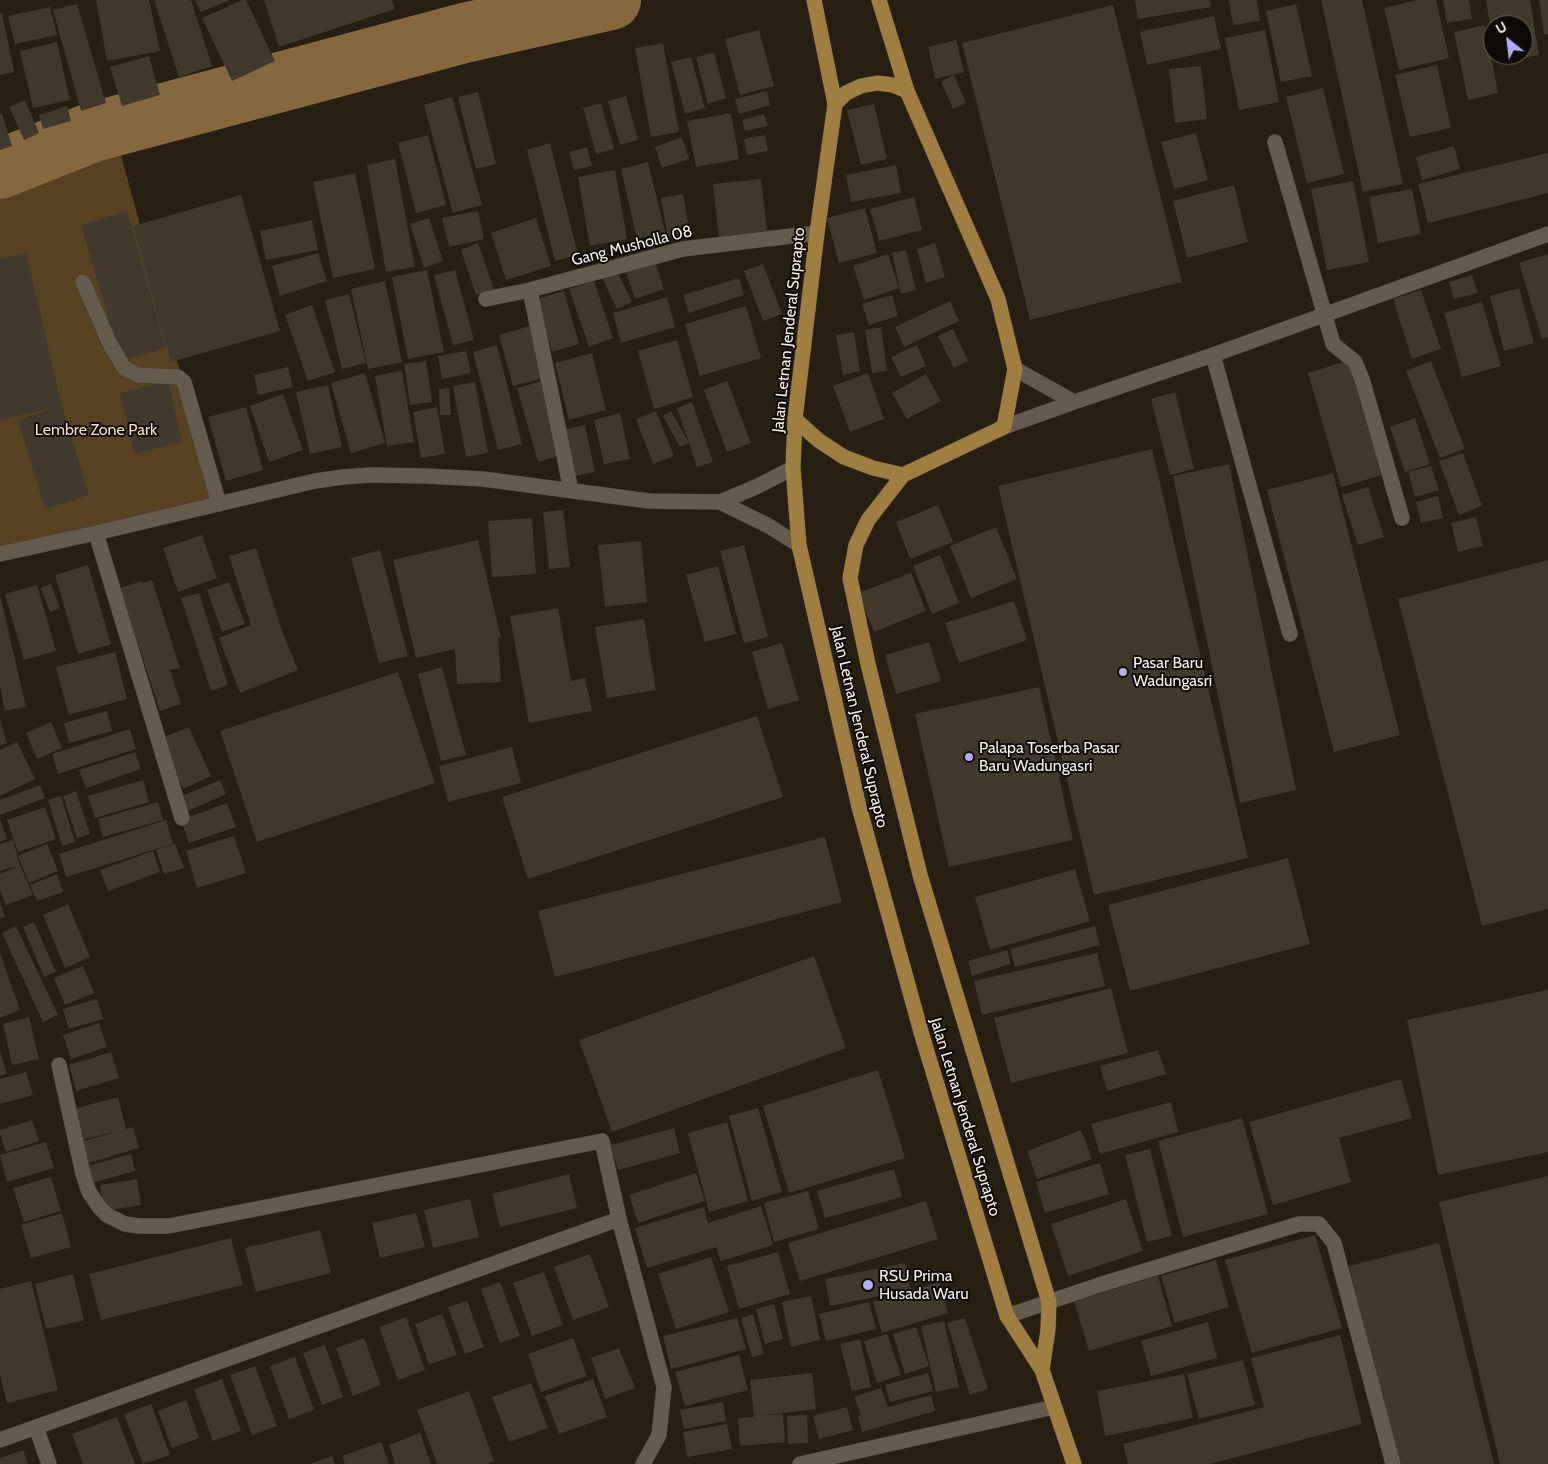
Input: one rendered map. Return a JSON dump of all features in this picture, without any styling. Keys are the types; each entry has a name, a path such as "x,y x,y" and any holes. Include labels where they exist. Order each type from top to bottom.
{"main road":[{"path":"879,0 908,91 998,299 1015,369 1004,427 903,475 868,520 856,545 850,578 868,664 920,875 1049,1302 1048,1330 1042,1370 1074,1464"},
{"name":"Jalan Letnan Jenderal Suprapto","path":"815,6 835,104 817,233 795,419 793,468 799,545 861,816 920,1032 1007,1316 1042,1370"},
{"path":"835,104 846,93 861,86 877,83 893,85 908,91"},
{"path":"795,419 818,440 844,457 873,468 903,475"}],"street":[{"path":"1274,142 1332,344 1356,362 1402,518"},
{"name":"Gang Musholla 08","path":"486,299 530,290 683,249 817,233"},
{"path":"1004,427 1324,316 1548,234"},
{"path":"83,282 109,342 124,368 138,374 178,377 184,382 219,504"},
{"path":"530,290 571,490"},
{"path":"1213,355 1290,634"},
{"path":"1015,369 1074,402"},
{"path":"0,554 315,481 343,477 371,475 483,479 649,501 720,502 756,487 793,468"},
{"path":"720,502 767,525 799,545"},
{"path":"96,533 182,818"},
{"path":"60,1066 88,1192 107,1215 125,1224 151,1227 169,1226 602,1141 619,1219 664,1387 659,1435 643,1464"},
{"path":"0,1440 619,1219"},
{"path":"1007,1316 1099,1285 1299,1224 1319,1224 1334,1243 1393,1464"},
{"path":"800,1464 1054,1406"},
{"path":"36,1428 49,1464"}],"green space":[{"name":"Lembre Zone Park","path":"113,126 216,503 0,552 0,170"}],"building":[{"path":"96,0 149,0 160,51 107,61"},
{"path":"154,0 191,0 212,66 179,77"},
{"path":"195,0 230,0 201,12"},
{"path":"242,0 246,0 275,61 232,81 202,18"},
{"path":"264,0 392,0 395,9 279,47"},
{"path":"1135,0 1210,0 1211,7 1138,19"},
{"path":"1229,0 1257,0 1260,21 1233,25"},
{"path":"1321,0 1362,0 1403,184 1363,192"},
{"path":"1417,0 1436,0 1449,58 1399,70 1384,8"},
{"path":"1443,0 1469,0 1472,19 1447,23"},
{"path":"1486,0 1530,0 1532,15 1488,15"},
{"path":"1539,0 1548,0 1548,34 1544,34"},
{"path":"77,4 106,103 81,111 53,10"},
{"path":"1296,4 1312,76 1281,82 1266,11"},
{"path":"1113,5 1182,282 1030,320 962,43"},
{"path":"50,7 57,35 15,44 8,16"},
{"path":"0,13 2,13 14,72 0,75"},
{"path":"1214,16 1221,49 1147,65 1140,32"},
{"path":"1533,18 1539,55 1533,56"},
{"path":"1483,25 1483,65 1493,65 1498,93 1468,100 1454,32"},
{"path":"759,30 774,86 740,95 725,39"},
{"path":"1265,30 1279,102 1239,110 1225,38"},
{"path":"956,40 964,72 935,79 928,47"},
{"path":"57,42 70,100 33,108 20,51"},
{"path":"663,43 679,132 651,137 635,48"},
{"path":"714,53 726,98 708,104 696,57"},
{"path":"149,56 160,95 122,106 110,67"},
{"path":"691,57 705,108 685,114 671,62"},
{"path":"1437,65 1451,128 1410,137 1395,75"},
{"path":"1201,66 1207,119 1175,123 1169,69"},
{"path":"954,75 966,103 953,109 941,81"},
{"path":"1323,88 1344,174 1307,183 1286,97"},
{"path":"767,91 770,105 739,114 735,99"},
{"path":"478,92 496,164 476,169 458,97"},
{"path":"626,96 638,140 620,145 608,101"},
{"path":"452,97 482,205 453,213 424,105"},
{"path":"25,100 39,133 24,140 9,107"},
{"path":"601,103 614,149 596,154 583,108"},
{"path":"874,104 887,159 861,165 847,110"},
{"path":"67,106 71,121 43,129 39,115"},
{"path":"2,113 12,146 0,150 0,114"},
{"path":"731,113 739,159 696,167 687,121"},
{"path":"764,114 768,126 745,131 742,120"},
{"path":"1196,133 1208,180 1174,189 1161,142"},
{"path":"428,135 446,205 416,213 398,143"},
{"path":"765,135 768,151 747,155 744,139"},
{"path":"682,137 689,159 662,168 655,147"},
{"path":"550,143 578,255 555,261 527,150"},
{"path":"1454,146 1460,169 1422,180 1416,157"},
{"path":"587,147 592,166 574,170 569,152"},
{"path":"1548,153 1548,193 1428,223 1418,184"},
{"path":"395,159 415,267 386,272 367,165"},
{"path":"648,162 665,232 637,239 621,169"},
{"path":"896,165 901,193 851,202 846,175"},
{"path":"615,170 627,239 590,246 578,177"},
{"path":"355,173 375,269 333,278 313,182"},
{"path":"761,179 767,231 719,237 713,184"},
{"path":"1353,181 1369,262 1327,270 1311,189"},
{"path":"1234,185 1248,242 1187,258 1173,201"},
{"path":"1412,189 1421,234 1378,243 1369,197"},
{"path":"683,194 690,234 668,238 661,198"},
{"path":"241,195 280,331 171,362 133,226"},
{"path":"914,197 922,230 879,241 870,209"},
{"path":"865,208 877,253 839,263 827,218"},
{"path":"127,211 166,348 121,361 81,225"},
{"path":"478,211 484,239 449,247 442,218"},
{"path":"429,218 443,261 424,268 410,224"},
{"path":"536,218 551,266 506,280 491,233"},
{"path":"312,220 318,250 266,260 260,231"},
{"path":"478,243 494,289 476,295 461,250"},
{"path":"935,243 945,277 926,283 917,249"},
{"path":"906,250 916,290 901,294 892,253"},
{"path":"26,253 62,406 89,495 45,509 18,420 57,407 0,420 0,259"},
{"path":"318,253 327,281 280,296 272,266"},
{"path":"888,254 899,288 864,300 853,266"},
{"path":"1548,254 1548,337 1542,339 1519,263"},
{"path":"655,262 664,289 635,299 626,272"},
{"path":"763,264 782,314 763,321 744,271"},
{"path":"427,270 444,352 408,359 392,277"},
{"path":"455,270 474,340 453,345 434,275"},
{"path":"617,271 632,302 617,309 602,278"},
{"path":"1472,275 1478,293 1454,299 1449,282"},
{"path":"739,278 744,295 689,313 683,295"},
{"path":"385,281 402,362 368,369 351,289"},
{"path":"594,281 613,338 589,347 569,289"},
{"path":"1519,288 1534,343 1504,351 1490,296"},
{"path":"1421,290 1441,349 1412,359 1393,299"},
{"path":"564,291 579,344 552,352 537,299"},
{"path":"349,294 366,363 342,369 325,300"},
{"path":"892,295 898,316 869,325 862,304"},
{"path":"667,297 675,327 621,343 613,313"},
{"path":"950,301 959,321 904,347 895,327"},
{"path":"1482,302 1501,366 1462,377 1444,313"},
{"path":"312,305 335,372 308,381 285,315"},
{"path":"746,306 761,358 700,376 685,324"},
{"path":"530,326 544,378 513,386 499,335"},
{"path":"881,327 887,371 872,373 865,330"},
{"path":"953,329 968,361 954,368 938,336"},
{"path":"854,332 860,371 843,375 836,335"},
{"path":"677,340 693,397 654,409 638,351"},
{"path":"497,345 522,444 498,450 473,352"},
{"path":"917,345 926,366 901,377 891,357"},
{"path":"466,351 471,373 442,379 438,356"},
{"path":"592,353 606,410 569,420 555,363"},
{"path":"1350,360 1383,475 1341,487 1308,373"},
{"path":"426,361 432,402 410,405 404,364"},
{"path":"1431,361 1465,449 1440,458 1406,371"},
{"path":"288,367 293,387 258,395 254,375"},
{"path":"402,371 414,442 387,446 375,376"},
{"path":"365,373 385,443 351,453 331,383"},
{"path":"868,373 884,419 850,432 833,386"},
{"path":"926,374 941,401 907,419 892,393"},
{"path":"168,381 182,442 135,454 120,393"},
{"path":"542,381 562,455 538,462 517,388"},
{"path":"727,381 751,443 727,452 704,390"},
{"path":"475,382 488,453 466,457 453,386"},
{"path":"328,385 342,447 310,454 296,392"},
{"path":"449,388 451,415 440,415 439,389"},
{"path":"1175,392 1194,469 1170,475 1151,399"},
{"path":"283,394 303,450 269,462 250,406"},
{"path":"692,402 713,462 697,467 677,408"},
{"path":"246,407 263,470 226,481 208,417"},
{"path":"437,407 445,454 421,458 413,412"},
{"path":"656,411 674,456 653,464 636,419"},
{"path":"671,411 689,443 680,447 663,416"},
{"path":"620,413 630,459 604,464 594,420"},
{"path":"1415,418 1430,464 1405,472 1390,427"},
{"path":"585,425 595,472 576,476 566,429"},
{"name":"Pasar Baru Wadungasri","path":"1152,449 1248,858 1094,895 998,486"},
{"path":"1463,453 1482,506 1459,515 1439,461"},
{"path":"1229,464 1296,790 1240,803 1173,476"},
{"path":"1431,466 1439,490 1415,497 1408,472"},
{"path":"1333,473 1400,735 1334,752 1267,490"},
{"path":"1368,487 1384,537 1358,545 1342,495"},
{"path":"1438,496 1443,518 1421,523 1416,502"},
{"path":"938,505 953,542 910,559 896,522"},
{"path":"563,510 570,567 549,569 543,512"},
{"path":"1476,517 1483,546 1458,552 1451,523"},
{"path":"532,518 536,574 492,577 488,521"},
{"path":"996,527 1017,579 971,598 950,546"},
{"path":"202,535 217,578 178,592 163,548"},
{"path":"478,540 501,638 498,638 501,682 457,684 455,649 416,658 393,560"},
{"path":"641,541 647,602 605,607 598,545"},
{"path":"744,545 768,637 744,643 720,551"},
{"path":"256,548 282,631 298,670 240,693 219,638 251,625 229,556"},
{"path":"380,550 408,656 379,663 351,558"},
{"path":"940,555 959,603 932,614 913,566"},
{"path":"1548,560 1548,909 1482,926 1398,599"},
{"path":"88,565 111,644 78,654 55,575"},
{"path":"718,566 736,634 705,642 686,575"},
{"path":"911,573 926,611 874,632 858,593"},
{"path":"152,580 180,668 170,670 181,704 160,711 120,588"},
{"path":"229,582 245,624 222,632 207,590"},
{"path":"51,584 60,608 50,612 41,588"},
{"path":"37,585 56,651 24,660 5,594"},
{"path":"199,593 228,685 211,691 181,598"},
{"path":"0,595 26,707 5,711 0,687"},
{"path":"1014,601 1027,640 959,663 945,623"},
{"path":"558,608 571,681 585,678 592,711 529,723 510,616"},
{"path":"644,619 656,690 607,698 595,627"},
{"path":"929,642 941,681 896,694 885,655"},
{"path":"782,643 799,700 768,709 752,652"},
{"path":"115,652 127,699 69,715 56,667"},
{"path":"442,667 466,755 441,761 418,674"},
{"path":"398,672 435,783 257,842 220,731"},
{"path":"1039,687 1073,840 949,867 915,714"},
{"path":"107,711 112,731 69,743 64,723"},
{"path":"757,716 783,797 528,879 502,797"},
{"path":"0,719 7,743 0,745"},
{"path":"51,722 62,748 37,759 26,733"},
{"path":"189,727 211,776 183,789 160,739"},
{"path":"130,729 136,749 58,774 52,754"},
{"path":"17,742 35,779 0,796 0,750"},
{"path":"512,747 521,783 448,802 439,766"},
{"path":"135,752 141,769 86,788 79,770"},
{"path":"143,780 149,802 95,818 88,796"},
{"path":"220,780 226,794 185,812 179,797"},
{"path":"40,785 45,798 0,815 0,800"},
{"path":"76,791 90,834 77,838 63,796"},
{"path":"61,796 75,842 62,846 48,800"},
{"path":"158,802 163,820 103,837 98,819"},
{"path":"227,803 236,827 189,843 181,820"},
{"path":"45,807 56,839 18,852 7,820"},
{"path":"0,819 7,839 0,842"},
{"path":"166,820 173,844 66,877 59,854"},
{"path":"234,836 246,873 197,888 186,851"},
{"path":"825,837 842,902 555,977 538,911"},
{"path":"13,840 20,865 33,895 6,905 0,890 0,874 18,866 0,871 0,844"},
{"path":"47,844 58,871 29,883 18,856"},
{"path":"175,844 184,868 164,874 156,850"},
{"path":"153,851 160,872 108,891 100,870"},
{"path":"1288,858 1310,944 1130,991 1108,905"},
{"path":"1075,869 1090,921 990,950 975,897"},
{"path":"57,874 63,892 37,901 30,885"},
{"path":"0,901 5,917 0,918"},
{"path":"68,904 90,957 65,968 43,915"},
{"path":"34,922 56,972 44,977 23,927"},
{"path":"16,926 58,1015 43,1022 2,933"},
{"path":"1095,926 1100,945 1015,967 1010,949"},
{"path":"1007,950 1011,964 972,976 968,961"},
{"path":"0,953 20,1010 0,1018"},
{"path":"1097,953 1105,986 982,1015 974,981"},
{"path":"814,956 846,1048 612,1132 579,1040"},
{"path":"83,966 94,993 65,1005 54,978"},
{"path":"1111,988 1128,1053 1011,1083 994,1018"},
{"path":"1548,990 1548,1152 1438,1175 1407,1020"},
{"path":"97,999 103,1019 69,1029 63,1009"},
{"path":"29,1017 39,1059 12,1065 3,1024"},
{"path":"99,1023 107,1047 71,1059 63,1035"},
{"path":"1158,1050 1166,1074 1107,1091 1100,1066"},
{"path":"0,1051 7,1074 0,1076"},
{"path":"111,1052 119,1078 76,1091 69,1065"},
{"path":"878,1070 905,1158 789,1193 763,1106"},
{"path":"26,1072 33,1095 0,1104 0,1079"},
{"path":"1401,1079 1412,1118 1339,1138 1351,1182 1273,1205 1249,1122"},
{"path":"118,1097 126,1129 133,1127 139,1148 86,1164 80,1142 119,1131 81,1140 73,1109"},
{"path":"1171,1102 1178,1132 1100,1154 1091,1124"},
{"path":"758,1108 782,1192 752,1201 729,1116"},
{"path":"1242,1118 1268,1214 1183,1237 1158,1141"},
{"path":"32,1120 39,1141 6,1152 0,1130"},
{"path":"727,1122 748,1201 709,1212 688,1133"},
{"path":"674,1128 680,1153 618,1170 611,1145"},
{"path":"1081,1130 1092,1159 1037,1179 1027,1151"},
{"path":"46,1142 54,1168 7,1182 0,1155"},
{"path":"1150,1149 1172,1236 1147,1242 1125,1155"},
{"path":"131,1154 135,1171 92,1183 87,1166"},
{"path":"1100,1163 1109,1194 1045,1213 1036,1182"},
{"path":"894,1169 902,1197 825,1218 817,1191"},
{"path":"696,1173 705,1201 638,1223 629,1195"},
{"path":"569,1174 577,1208 500,1227 492,1194"},
{"path":"1548,1176 1548,1464 1500,1464 1439,1202"},
{"path":"51,1177 61,1211 24,1222 13,1188"},
{"path":"137,1179 141,1205 104,1211 100,1185"},
{"path":"808,1191 819,1229 774,1242 764,1203"},
{"path":"470,1199 479,1237 433,1248 424,1210"},
{"path":"1126,1199 1143,1251 1068,1276 1051,1224"},
{"path":"926,1201 938,1239 800,1281 788,1243"},
{"path":"761,1206 773,1245 721,1261 716,1247 647,1268 635,1228 704,1207 708,1223"},
{"path":"62,1213 71,1247 31,1258 21,1225"},
{"path":"416,1213 425,1247 380,1258 372,1223"},
{"path":"320,1230 331,1273 256,1292 245,1248"},
{"path":"1315,1235 1342,1328 1252,1353 1225,1260"},
{"path":"231,1238 243,1285 101,1320 89,1274"},
{"path":"1439,1243 1494,1464 1398,1464 1349,1266"},
{"path":"778,1252 790,1294 739,1309 727,1266"},
{"path":"590,1254 609,1307 573,1320 554,1267"},
{"path":"711,1257 729,1312 676,1329 658,1274"},
{"path":"1216,1260 1229,1307 1175,1323 1161,1276"},
{"name":"RSU Prima Husada Waru","path":"905,1263 911,1290 830,1306 825,1279"},
{"path":"544,1272 563,1325 532,1336 513,1283"},
{"path":"73,1274 84,1320 46,1329 35,1284"},
{"path":"1158,1276 1172,1326 1089,1351 1074,1301"},
{"path":"31,1281 58,1390 7,1403 0,1375 0,1289"},
{"path":"500,1282 520,1336 500,1343 481,1289"},
{"path":"939,1282 948,1313 882,1333 873,1302"},
{"path":"811,1296 820,1340 791,1347 782,1302"},
{"path":"467,1301 484,1347 465,1354 448,1307"},
{"path":"869,1302 876,1329 826,1341 819,1314"},
{"path":"774,1304 783,1339 765,1344 756,1309"},
{"path":"442,1314 457,1355 429,1364 415,1324"},
{"path":"753,1314 764,1354 752,1357 741,1318"},
{"path":"406,1317 425,1370 398,1380 379,1327"},
{"path":"737,1318 746,1349 671,1369 663,1336"},
{"path":"965,1318 988,1389 970,1395 947,1323"},
{"path":"944,1321 959,1387 936,1392 921,1326"},
{"path":"1208,1322 1217,1358 1151,1376 1141,1341"},
{"path":"916,1327 929,1366 905,1374 893,1334"},
{"path":"887,1334 901,1375 877,1383 864,1341"},
{"path":"1340,1335 1362,1424 1210,1464 1128,1464 1123,1444 1264,1407 1251,1358"},
{"path":"364,1338 381,1385 353,1396 336,1348"},
{"path":"573,1338 587,1376 541,1392 528,1354"},
{"path":"860,1339 871,1387 852,1391 840,1344"},
{"path":"325,1345 343,1397 322,1405 303,1353"},
{"path":"619,1348 635,1388 605,1399 591,1358"},
{"path":"739,1355 748,1390 685,1406 675,1372"},
{"path":"295,1357 314,1410 289,1419 270,1366"},
{"path":"1243,1360 1255,1405 1199,1419 1187,1374"},
{"path":"255,1366 277,1426 252,1435 230,1375"},
{"path":"812,1373 816,1409 759,1416 783,1414 785,1442 740,1446 738,1418 754,1417 750,1380"},
{"path":"928,1373 933,1391 890,1402 885,1385"},
{"path":"1184,1374 1193,1418 1105,1436 1097,1391"},
{"path":"222,1379 241,1431 213,1441 194,1389"},
{"path":"593,1379 607,1417 559,1434 545,1396"},
{"path":"531,1383 548,1428 509,1442 492,1397"},
{"path":"881,1388 888,1407 931,1395 935,1411 862,1432 858,1416 861,1415 854,1397"},
{"path":"469,1391 494,1461 487,1464 437,1464 417,1410"},
{"path":"186,1400 199,1438 172,1448 158,1411"},
{"path":"723,1402 726,1421 684,1429 680,1410"},
{"path":"151,1404 170,1455 143,1464 124,1414"},
{"path":"847,1407 853,1430 819,1439 813,1416"},
{"path":"807,1415 808,1443 788,1444 787,1416"},
{"path":"117,1417 135,1464 83,1464 72,1434"},
{"path":"727,1424 732,1449 687,1457 683,1432"},
{"path":"420,1433 431,1464 395,1464 389,1445"},
{"path":"381,1442 389,1464 345,1464 342,1456"},
{"path":"23,1450 28,1464 0,1464 0,1458"},
{"path":"332,1456 335,1464 310,1464"}],"waterway":[{"path":"0,169 93,132 464,33 611,0"}],"place":[{"name":"Pasar Baru Wadungasri","path":"1123,672"},
{"name":"Palapa Toserba Pasar Baru Wadungasri","path":"969,757"},
{"name":"RSU Prima Husada Waru","path":"868,1285"}]}
